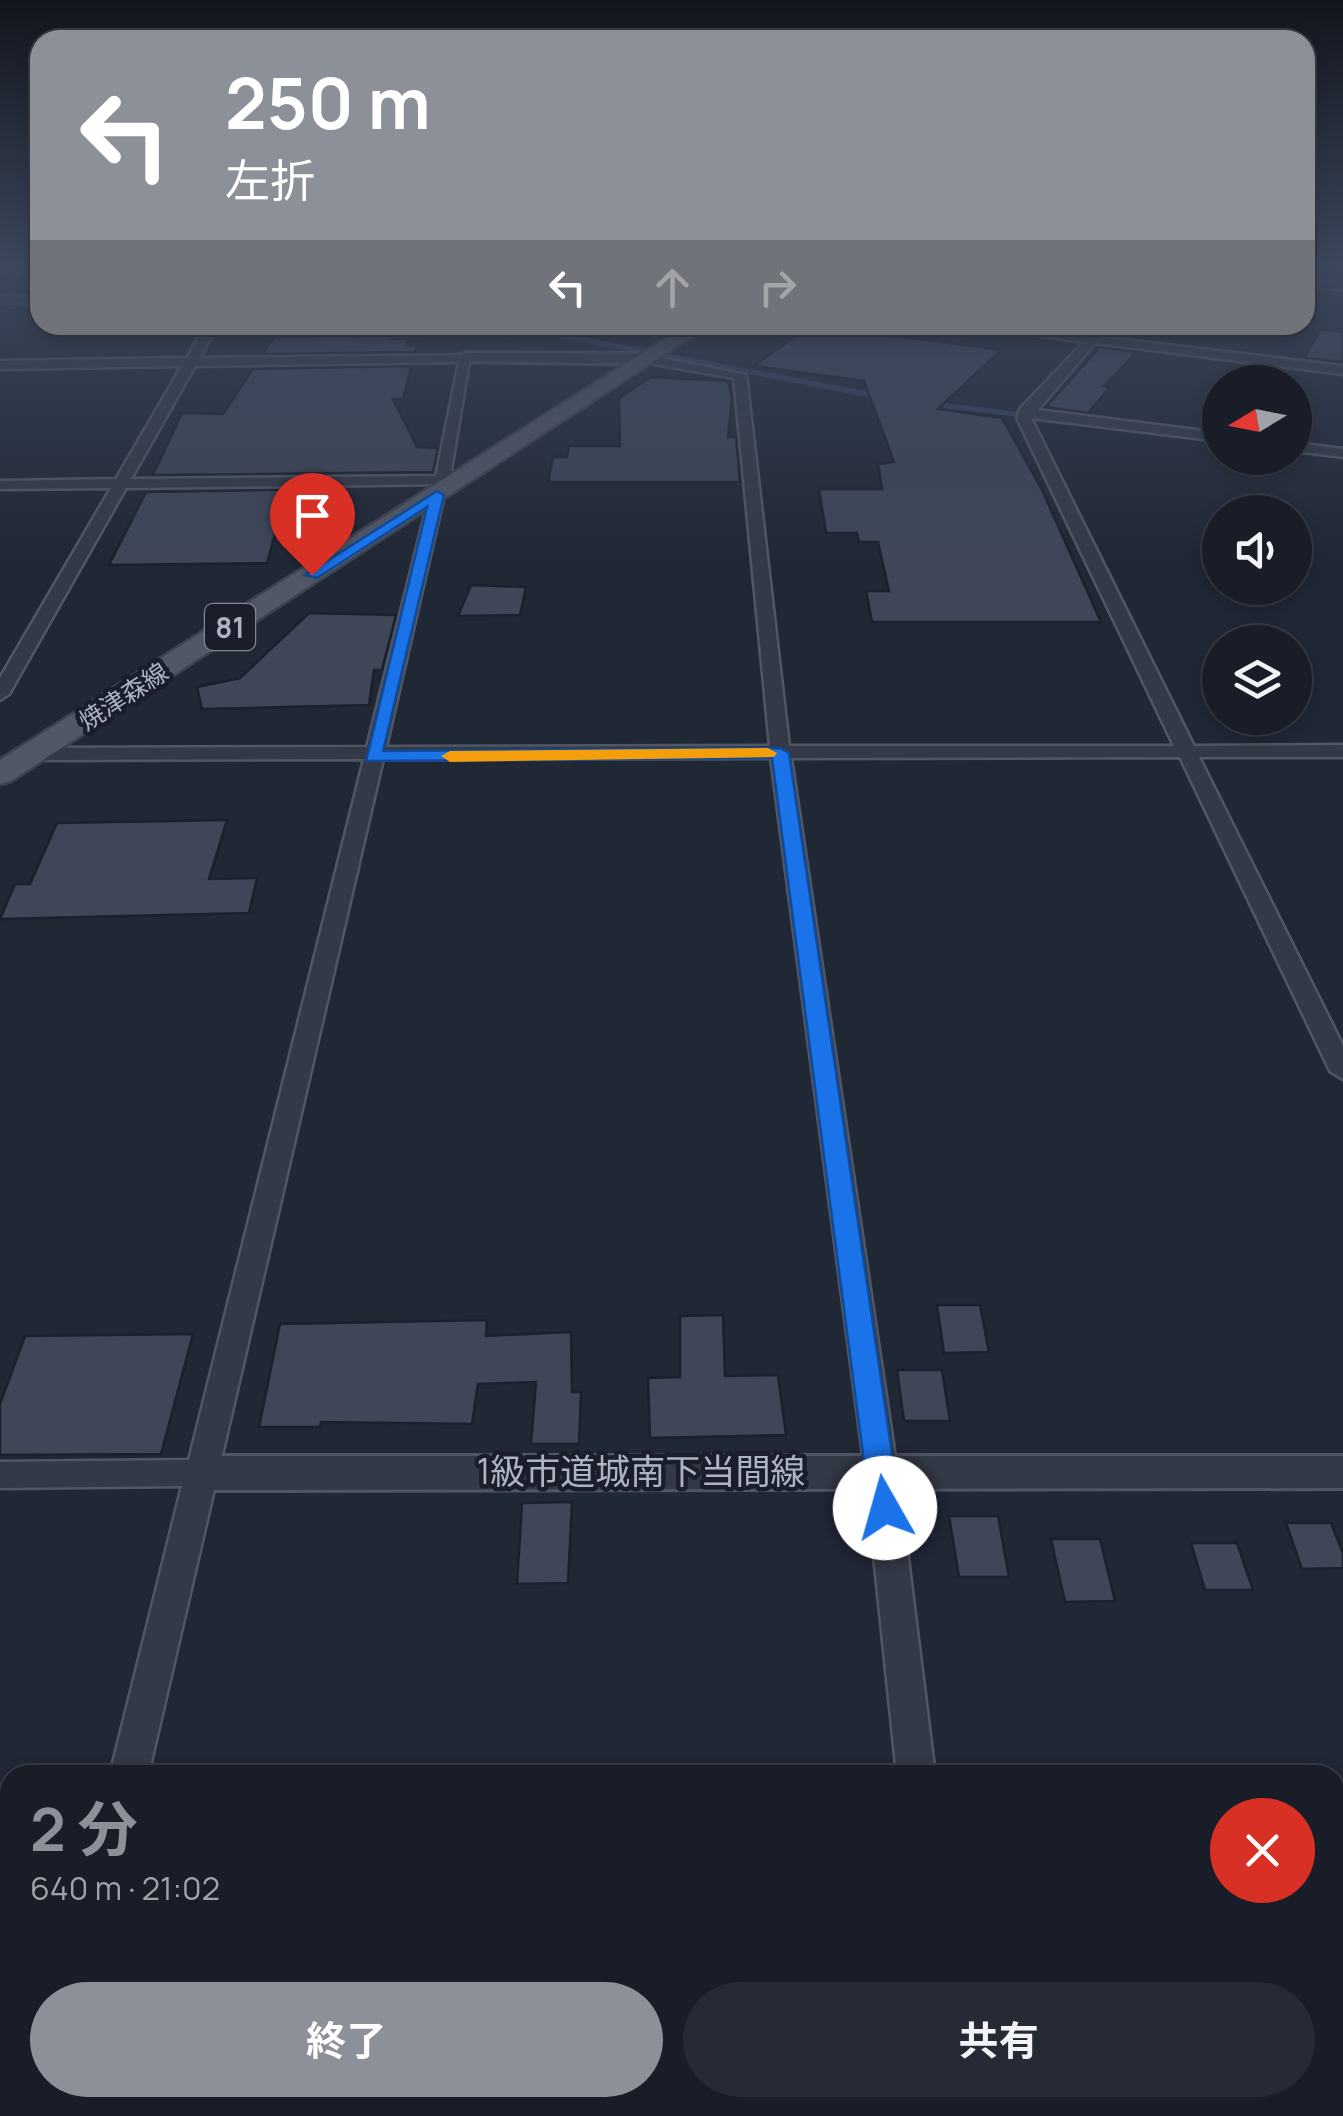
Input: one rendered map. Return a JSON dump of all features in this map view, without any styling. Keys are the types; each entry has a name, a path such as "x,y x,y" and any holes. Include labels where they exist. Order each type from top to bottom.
{"main road":[{"name":"焼津森線","path":"0,774 636,366"}],"street":[{"path":"0,694 190,366"},
{"path":"132,1765 373,757 446,485 465,366"},
{"path":"703,366 740,375 780,753 881,1470 915,1765"},
{"path":"1025,415 1068,366"},
{"path":"1307,366 1343,370"},
{"path":"1025,415 1202,436"},
{"path":"1025,415 1343,1071"},
{"path":"1312,449 1343,453"},
{"path":"0,485 446,485"},
{"path":"31,754 373,757 1343,752"},
{"name":"1級市道城南下当間線","path":"0,1475 881,1470 1343,1472"}],"building":[{"path":"411,366 403,399 393,399 417,447 438,448 433,472 153,475 182,413 223,414 253,369"},
{"path":"754,366 984,366 938,409 1002,418 1042,490 1101,622 872,622 866,591 889,591 878,542 859,542 857,533 826,533 819,489 882,489 878,464 894,462 864,381"},
{"path":"1083,366 1124,366 1104,386 1110,387 1088,413 1046,407"},
{"path":"651,377 728,381 732,399 728,437 736,437 740,482 548,482 553,457 567,457 569,446 620,446 619,398"},
{"path":"322,489 304,527 277,527 267,563 109,565 146,492"},
{"path":"471,585 526,587 520,615 458,616"},
{"path":"309,613 396,615 382,670 374,670 369,705 202,709 197,687 240,678"},
{"path":"227,820 209,879 257,878 249,913 0,919 15,884 30,884 57,823"},
{"path":"937,1305 980,1305 989,1352 944,1353"},
{"path":"723,1315 725,1376 778,1375 786,1435 650,1438 648,1378 680,1377 680,1316"},
{"path":"487,1320 486,1336 571,1332 572,1392 581,1392 579,1444 531,1444 536,1382 478,1384 472,1424 321,1422 320,1427 259,1427 280,1324"},
{"path":"193,1334 161,1454 0,1455 0,1404 25,1336"},
{"path":"897,1370 942,1370 950,1421 904,1421"},
{"path":"572,1502 568,1583 517,1584 522,1503"},
{"path":"949,1516 998,1516 1009,1577 959,1577"},
{"path":"1286,1523 1331,1523 1343,1553 1343,1568 1302,1569"},
{"path":"1051,1539 1100,1539 1115,1601 1065,1602"},
{"path":"1191,1543 1237,1543 1253,1590 1205,1590"}],"waterway":[{"path":"719,366 882,397"},
{"path":"933,404 1030,416"}],"slow traffic":[{"path":"450,756 768,753"}],"route":[{"path":"312,575 437,495 373,757 780,753 885,1508"}]}
